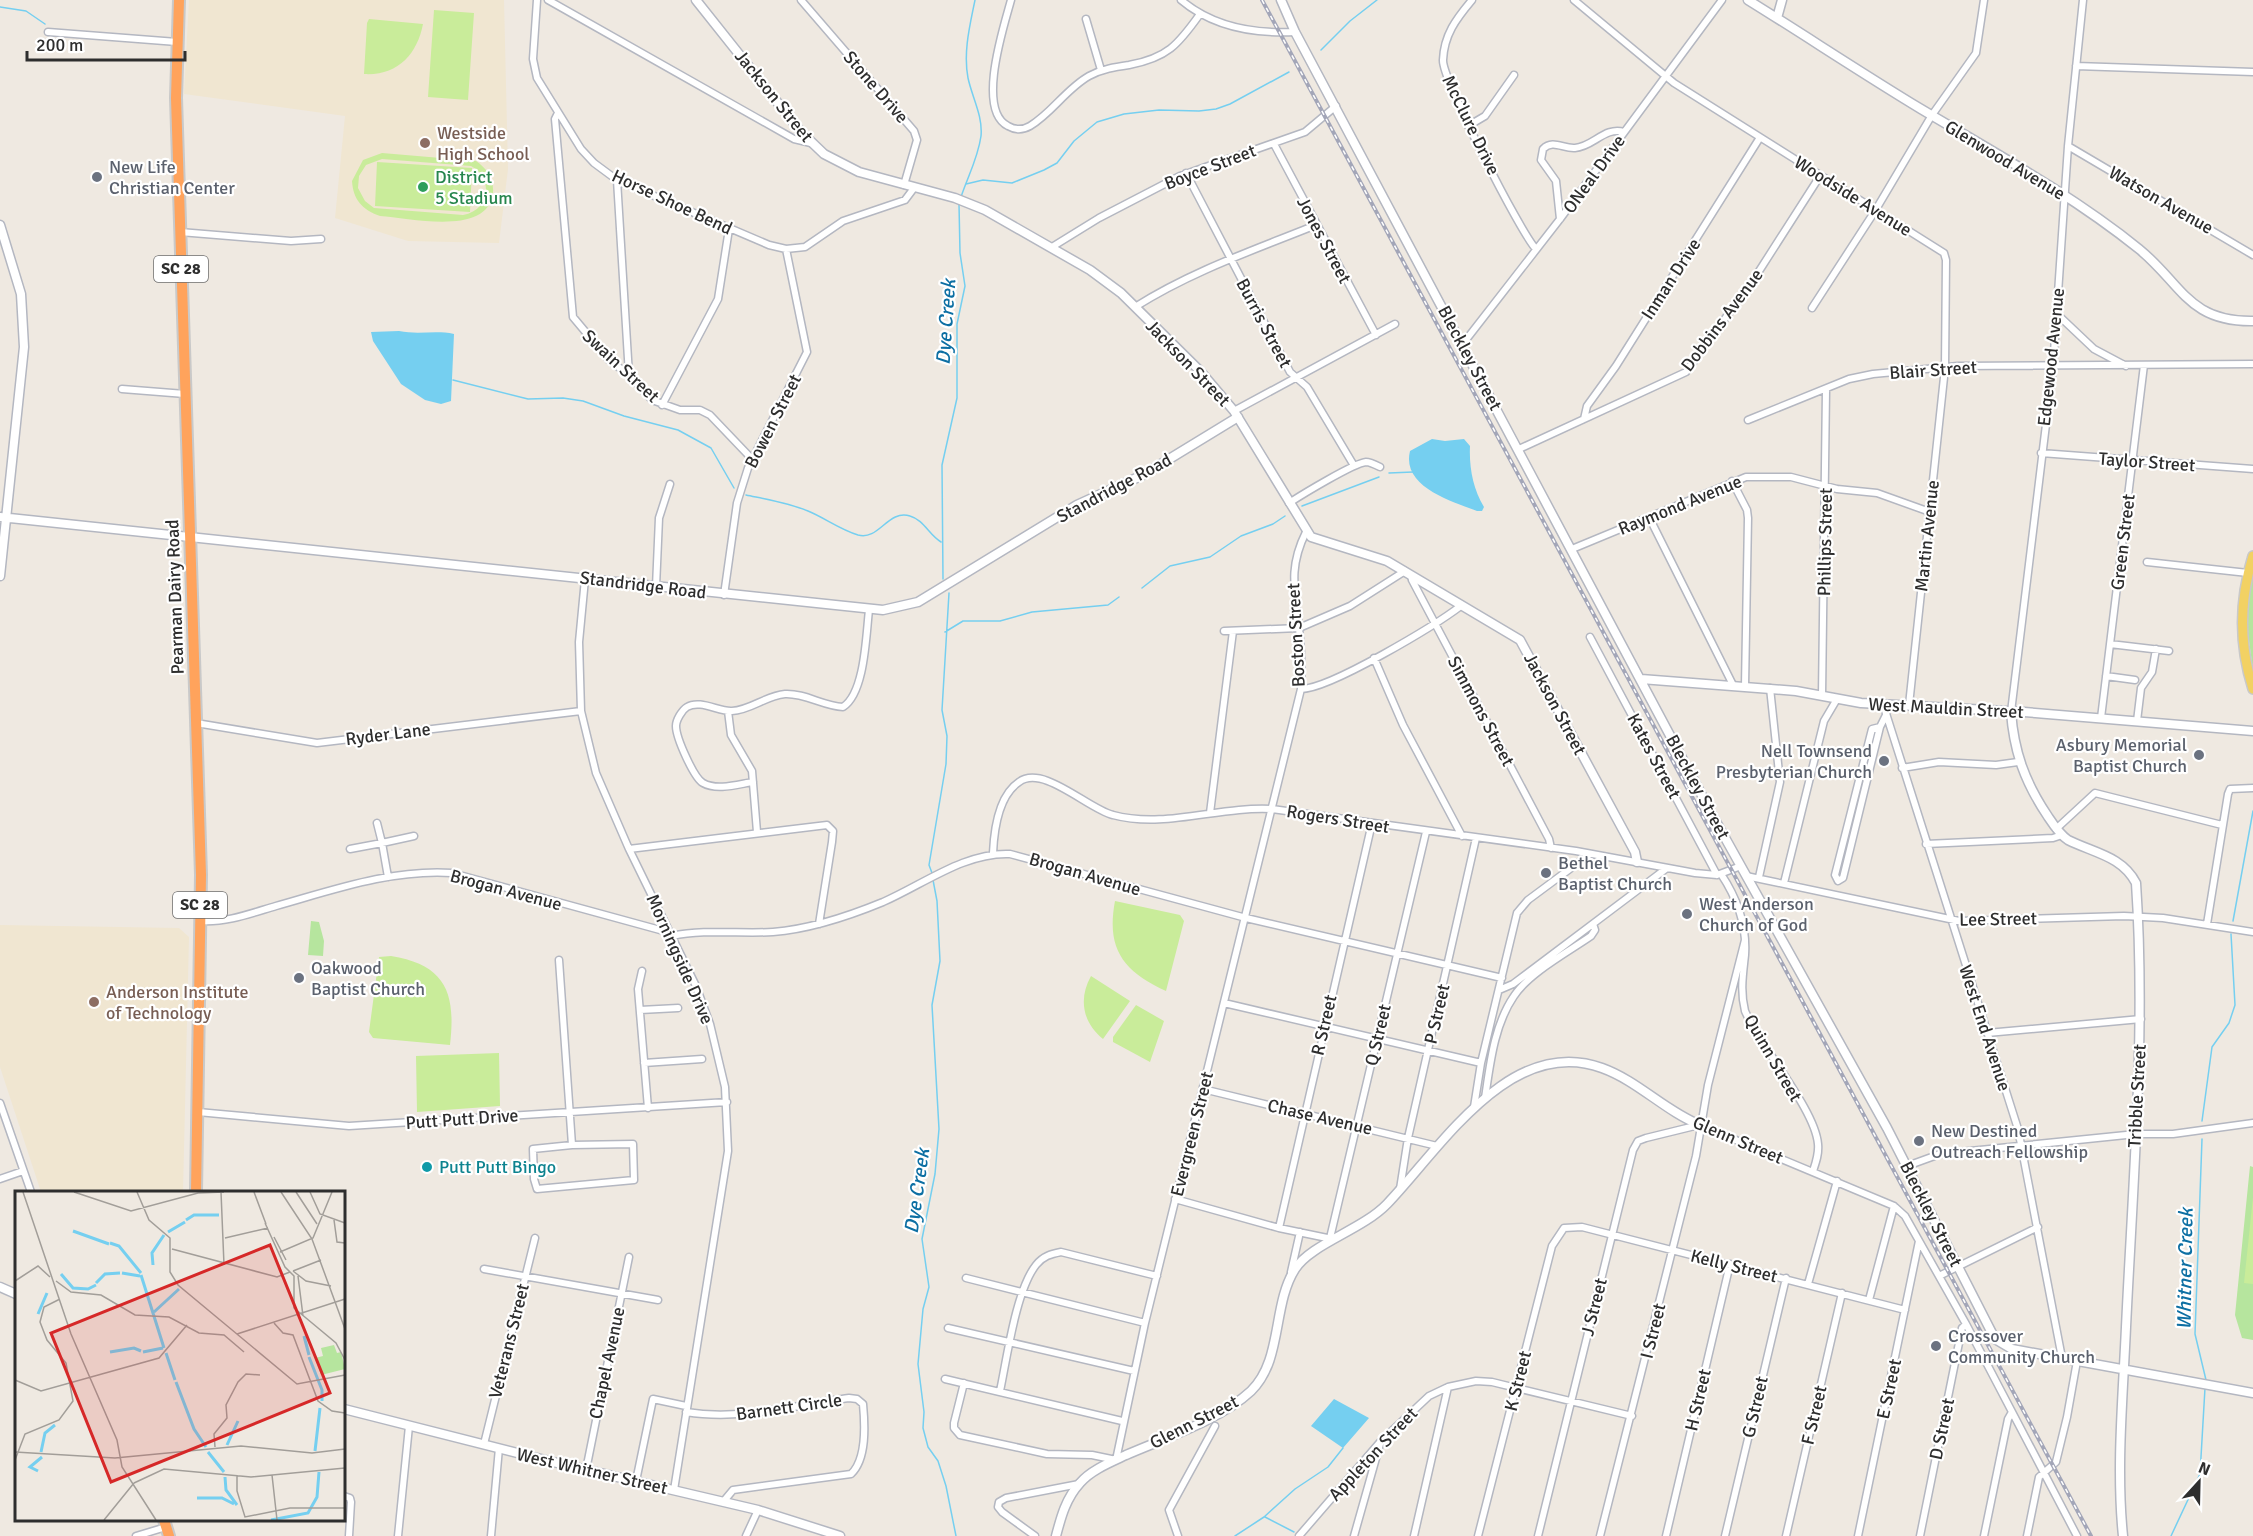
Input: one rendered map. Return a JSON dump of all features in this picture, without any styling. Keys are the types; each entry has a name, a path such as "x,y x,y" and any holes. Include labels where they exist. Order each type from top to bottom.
{"highway":[{"name":"Pearman Dairy Road","path":"178,0 180,232 200,921 196,1191"}],"main road":[{"path":"2253,556 2242,609 2243,650 2253,689"}],"street":[{"name":"Horse Shoe Bend","path":"537,0 533,66 537,78 582,149 617,180 729,229 769,245 786,249"},
{"path":"548,0 794,139 811,143"},
{"name":"Jackson Street","path":"696,0 811,143 859,172 971,203 1052,247 1104,280 1135,307 1201,372 1236,414 1306,532 1317,540 1373,556 1408,573 1520,640 1635,852 1637,862"},
{"name":"Stone Drive","path":"801,0 914,130 918,140 904,185"},
{"path":"1011,0 993,82 994,106 1003,124 1012,128 1029,126 1078,83 1101,70 1157,59 1177,45 1200,14"},
{"path":"1181,0 1200,14 1217,22 1254,32 1295,32"},
{"name":"Bleckley Street","path":"1281,0 1295,32 1746,876 1907,1166 1995,1339 2012,1349 2253,1393"},
{"name":"McClure Drive","path":"1472,0 1448,32 1442,63 1447,80 1468,126 1531,244 1536,249"},
{"name":"Woodside Avenue","path":"1574,0 1666,76 1759,139 1944,253 1946,260 1945,368"},
{"name":"ONeal Drive","path":"1462,345 1560,219 1722,0"},
{"name":"Glenwood Avenue","path":"1748,0 2064,195 2142,252 2205,313 2219,319 2253,321"},
{"path":"1777,18 1782,0"},
{"path":"1812,308 1875,211 1932,115 1976,53 1984,0"},
{"name":"Edgewood Avenue","path":"2011,712 2053,367 2068,146 2083,0"},
{"path":"1086,19 1101,70"},
{"path":"48,32 177,42"},
{"path":"2076,66 2253,72"},
{"path":"1468,126 1485,116 1514,75"},
{"name":"Boyce Street","path":"1052,247 1099,218 1186,173 1305,132 1336,106"},
{"name":"Swain Street","path":"558,112 555,119 559,176 573,317 583,332 609,360 629,375 652,400 680,410 700,410 710,415 752,459"},
{"path":"1560,219 1556,181 1541,160 1543,149 1553,144 1579,148 1613,130 1624,132"},
{"name":"Inman Drive","path":"1584,419 1587,406 1616,366 1759,139"},
{"name":"Jones Street","path":"1274,144 1376,335"},
{"name":"Watson Avenue","path":"2068,146 2253,255"},
{"name":"Burris Street","path":"1186,173 1295,379 1307,387 1353,464"},
{"name":"Dobbins Avenue","path":"1519,449 1686,372 1754,279 1820,176"},
{"path":"617,180 629,375"},
{"path":"786,249 805,247 843,221 905,200 914,188"},
{"path":"0,225 16,270 23,323 0,576"},
{"path":"1135,307 1230,259 1316,225"},
{"path":"662,405 718,299 729,229"},
{"path":"180,232 291,241 321,239"},
{"name":"Bowen Street","path":"724,595 737,503 752,459 807,352 786,249"},
{"path":"2057,314 2094,349 2126,366"},
{"path":"1236,414 1395,324"},
{"name":"Blair Street","path":"1748,420 1858,376 1945,368 2253,364"},
{"name":"Green Street","path":"2101,718 2144,365"},
{"name":"Martin Avenue","path":"1909,705 1945,368"},
{"path":"122,389 185,394"},
{"name":"Phillips Street","path":"1822,695 1826,390"},
{"name":"Standridge Road","path":"4,517 869,610 899,608 918,602 1077,505 1143,475 1236,414"},
{"name":"Taylor Street","path":"2041,453 2253,469"},
{"path":"1289,503 1346,472 1353,464 1368,462 1380,467"},
{"name":"Raymond Avenue","path":"1572,549 1746,477 1791,477 1826,486 1877,493 1930,512"},
{"path":"1732,481 1747,510 1748,518 1745,686"},
{"path":"656,587 660,518 670,484"},
{"path":"1649,517 1733,685"},
{"name":"Boston Street","path":"1272,809 1301,689 1299,628 1293,574 1296,556 1306,532"},
{"path":"2147,562 2248,573"},
{"path":"1224,631 1299,628 1350,606 1408,573"},
{"name":"Simmons Street","path":"1408,573 1549,839 1551,848"},
{"name":"Morningside Drive","path":"585,579 579,642 581,711 596,774 629,849 672,934 710,1024 727,1102 728,1151 674,1490"},
{"path":"1301,689 1328,683 1434,624 1461,605"},
{"path":"753,782 715,787 704,784 696,777 678,736 676,725 687,707 696,704 728,711 746,707 765,698 786,694 806,697 836,707 848,704 861,671 869,610"},
{"path":"1210,813 1233,631"},
{"name":"Kates Street","path":"1590,637 1719,874"},
{"path":"2110,644 2169,651"},
{"path":"2137,721 2141,688 2152,672 2156,650"},
{"path":"1374,658 1403,725 1462,836"},
{"path":"2106,676 2134,680"},
{"name":"West Mauldin Street","path":"1641,679 1770,688 1883,704 2101,718 2253,731"},
{"path":"1759,877 1780,782 1770,688"},
{"path":"1784,883 1824,722 1837,699"},
{"name":"West End Avenue","path":"1883,704 2022,1146 2062,1358"},
{"name":"Ryder Lane","path":"196,723 316,743 581,711"},
{"path":"728,711 729,730 748,763 753,782 757,832"},
{"path":"2011,712 2018,762 2038,802 2059,832"},
{"path":"1880,727 1872,729 1835,875 1838,881 1843,878 1880,727 1886,715"},
{"path":"1902,768 1939,762 1996,765 2018,762"},
{"name":"Rogers Street","path":"993,853 994,832 1010,791 1019,781 1033,777 1049,780 1111,815 1156,820 1210,813 1272,809 1551,848 1667,868 1719,874 1741,866"},
{"path":"2206,924 2230,789 2253,788"},
{"path":"1926,844 2053,838 2090,794 2095,793 2222,825"},
{"name":"Evergreen Street","path":"1116,1460 1122,1421 1145,1323 1272,809"},
{"path":"377,823 388,877"},
{"name":"R Street","path":"1279,1228 1372,823"},
{"path":"629,849 827,825 833,831 819,924"},
{"name":"Q Street","path":"1333,1239 1356,1126 1426,832"},
{"name":"Tribble Street","path":"2059,832 2119,861 2130,871 2136,883 2141,1019 2124,1369 2121,1484 2123,1536"},
{"path":"350,849 414,836"},
{"name":"P Street","path":"1400,1189 1408,1138 1476,838"},
{"name":"Brogan Avenue","path":"200,921 212,922 245,915 388,877 424,871 452,873 672,934 774,932 819,924 883,902 965,862 993,853 1031,858 1246,918 1502,978"},
{"path":"1474,1107 1513,924 1521,906 1590,854"},
{"path":"1499,990 1513,984 1667,868"},
{"name":"Quinn Street","path":"1719,874 1738,905 1745,940 1742,998 1750,1022 1800,1102 1816,1136 1818,1156 1813,1171"},
{"name":"Lee Street","path":"1746,876 1950,920 2138,917 2206,924 2253,932"},
{"path":"1485,1098 1494,1047 1514,995 1531,979 1591,936 1595,930 1593,924"},
{"name":"I Street","path":"1600,1536 1673,1251 1696,1156 1700,1125 1725,1012 1745,940"},
{"path":"559,960 572,1145"},
{"path":"642,971 638,989 648,1108"},
{"path":"1224,1003 1482,1063"},
{"path":"640,1010 678,1008"},
{"path":"1987,1033 2141,1019"},
{"path":"644,1063 702,1059"},
{"name":"Glenn Street","path":"1291,1276 1309,1255 1333,1239 1370,1220 1437,1146 1485,1098 1532,1069 1564,1062 1577,1062 1604,1068 1680,1116 1894,1206 1905,1216 1966,1324 2077,1536"},
{"name":"Chase Avenue","path":"1203,1089 1437,1146"},
{"name":"Putt Putt Drive","path":"198,1112 349,1126 727,1102"},
{"path":"0,1103 31,1191"},
{"path":"1907,1166 1940,1154 2136,1134 2173,1134 2253,1123"},
{"name":"J Street","path":"1538,1536 1611,1234 1628,1168 1638,1141 1700,1125"},
{"path":"633,1144 634,1180 537,1189 534,1179 533,1149 572,1145 633,1144"},
{"path":"0,1179 23,1171"},
{"path":"1808,1284 1837,1181"},
{"path":"1175,1199 1279,1228 1333,1239"},
{"path":"1869,1300 1894,1206"},
{"name":"Kelly Street","path":"1564,1228 1582,1227 1905,1310"},
{"path":"1939,1276 2038,1227"},
{"name":"K Street","path":"1478,1536 1552,1246 1564,1228"},
{"name":"Glenn Street","path":"1056,1536 1066,1503 1079,1484 1116,1460 1219,1412 1252,1390 1263,1375 1269,1357 1291,1276 1300,1232"},
{"name":"Veterans Street","path":"484,1444 535,1238"},
{"name":"E Street","path":"1858,1536 1920,1241"},
{"path":"1000,1391 1022,1292 1035,1266 1050,1254 1061,1252 1157,1275"},
{"name":"Chapel Avenue","path":"586,1470 629,1257"},
{"name":"H Street","path":"1666,1536 1730,1264"},
{"path":"484,1269 658,1300"},
{"path":"966,1278 1145,1323"},
{"name":"G Street","path":"1725,1536 1786,1278"},
{"path":"0,1287 15,1294"},
{"name":"F Street","path":"1786,1536 1842,1293"},
{"name":"D Street","path":"1920,1536 1962,1328 1966,1324"},
{"path":"948,1328 1134,1371"},
{"path":"2027,1536 2039,1477 2056,1462 2077,1361"},
{"path":"945,1379 1122,1421"},
{"name":"Appleton Street","path":"1299,1536 1381,1441 1419,1404 1448,1387 1484,1381 1632,1416"},
{"path":"964,1383 954,1423 954,1428 960,1435 1047,1454 1092,1455 1116,1460"},
{"path":"1414,1536 1448,1387"},
{"name":"Barnett Circle","path":"686,1409 724,1416 752,1414 849,1398 858,1399 863,1404 865,1423 860,1459 851,1474 733,1490 723,1502"},
{"path":"636,1481 653,1399 686,1409"},
{"name":"West Whitner Street","path":"345,1409 586,1470 758,1510 840,1536"},
{"path":"1984,1536 2008,1419 2012,1413"},
{"path":"398,1536 409,1426"},
{"path":"1178,1536 1169,1510 1215,1426"},
{"path":"1354,1536 1381,1441"},
{"path":"491,1536 499,1448"},
{"path":"1035,1536 1002,1512 999,1502 1006,1498 1079,1484"},
{"path":"345,1496 350,1498 351,1502 349,1536"},
{"path":"746,1536 758,1510"},
{"path":"136,1536 166,1527"}],"shaded area":[{"name":"Westside High School","path":"189,0 504,0 508,169 499,243 408,241 335,218 345,116 184,94"},
{"name":"Anderson Institute of Technology","path":"0,925 179,928 189,937 183,1191 41,1191 0,1067"}],"green space":[{"path":"434,10 474,13 468,100 428,97"},
{"path":"369,19 423,24 416,45 404,61 396,67 376,74 364,74"},
{"path":"382,153 476,161 489,174 493,192 488,206 478,215 464,220 447,222 380,216 363,207 354,193 352,181 363,160","holes":["382,159 471,166 483,178 486,194 479,207 463,215 374,208 365,201 358,188 359,176 366,165"]},
{"name":"District 5 Stadium","path":"377,162 472,168 470,212 375,206"},
{"path":"2253,571 2253,670 2246,619"},
{"path":"1115,901 1180,915 1184,921 1166,991 1139,975 1121,956 1113,932"},
{"path":"311,921 319,922 324,941 323,956 308,955"},
{"path":"391,956 424,966 443,984 451,1010 450,1045 373,1038 369,1032 379,957"},
{"path":"1091,976 1130,1001 1103,1039 1091,1026 1085,1010 1085,993"},
{"path":"1136,1005 1164,1021 1150,1062 1113,1042 1113,1037"},
{"path":"499,1053 500,1106 417,1112 416,1056"},
{"path":"2250,1166 2253,1167 2253,1340 2242,1338 2235,1315"},
{"path":"2253,1197 2253,1284 2244,1283"}],"water":[{"path":"371,332 454,334 451,401 441,404 425,400 401,384 373,341"},
{"path":"1432,439 1445,441 1464,439 1470,446 1472,478 1484,507 1482,511 1443,498 1421,483 1413,474 1409,464 1410,451"},
{"path":"1334,1399 1369,1418 1343,1448 1311,1426"}],"waterway":[{"name":"Dye Creek","path":"961,197 981,136 980,121 968,78 966,58 975,0"},
{"path":"1321,50 1350,21 1377,0"},
{"path":"0,7 26,11 45,24"},
{"path":"966,184 983,180 1012,183 1044,170 1057,163 1074,141 1097,122 1124,114 1159,110 1216,109 1230,104 1289,72"},
{"name":"Dye Creek","path":"943,579 942,465 957,398 957,324 965,286 960,253 959,204"},
{"path":"453,380 528,399 563,398 583,401 624,416 678,430 711,448 734,488"},
{"path":"1389,473 1413,472"},
{"path":"1302,506 1379,477"},
{"path":"746,495 801,508 845,530 865,536 872,534 896,517 910,516 919,521 941,542"},
{"path":"1142,588 1170,566 1210,557 1241,536 1273,524 1285,516"},
{"name":"Dye Creek","path":"932,873 929,865 946,764 947,736 942,710 949,593"},
{"path":"945,632 963,621 1000,621 1032,612 1108,605 1119,597"},
{"name":"Whitner Creek","path":"2233,921 2253,811"},
{"name":"Dye Creek","path":"933,880 937,901 940,961 932,1005 939,1129 935,1174 922,1239 929,1287 923,1309 918,1364 924,1412 923,1428 928,1447 938,1461 946,1486 956,1536"},
{"name":"Whitner Creek","path":"2202,1121 2212,1047 2229,1023 2235,1005 2231,934"},
{"name":"Whitner Creek","path":"2202,1139 2195,1334 2206,1380"},
{"name":"Whitner Creek","path":"2171,1536 2200,1474 2205,1388"},
{"path":"1235,1536 1264,1517 1295,1489 1328,1467 1343,1448"},
{"path":"1265,1517 1294,1532"}],"railway":[{"path":"1262,0 2091,1536"}],"place":[{"name":"Westside High School","path":"425,143"},
{"name":"New Life Christian Center","path":"97,177"},
{"name":"District 5 Stadium","path":"423,187"},
{"name":"Asbury Memorial Baptist Church","path":"2199,755"},
{"name":"Nell Townsend Presbyterian Church","path":"1884,761"},
{"name":"Bethel Baptist Church","path":"1546,873"},
{"name":"West Anderson Church of God","path":"1687,914"},
{"name":"Oakwood Baptist Church","path":"299,978"},
{"name":"Anderson Institute of Technology","path":"94,1002"},
{"name":"New Destined Outreach Fellowship","path":"1919,1141"},
{"name":"Putt Putt Bingo","path":"427,1167"},
{"name":"Crossover Community Church","path":"1936,1346"}]}
